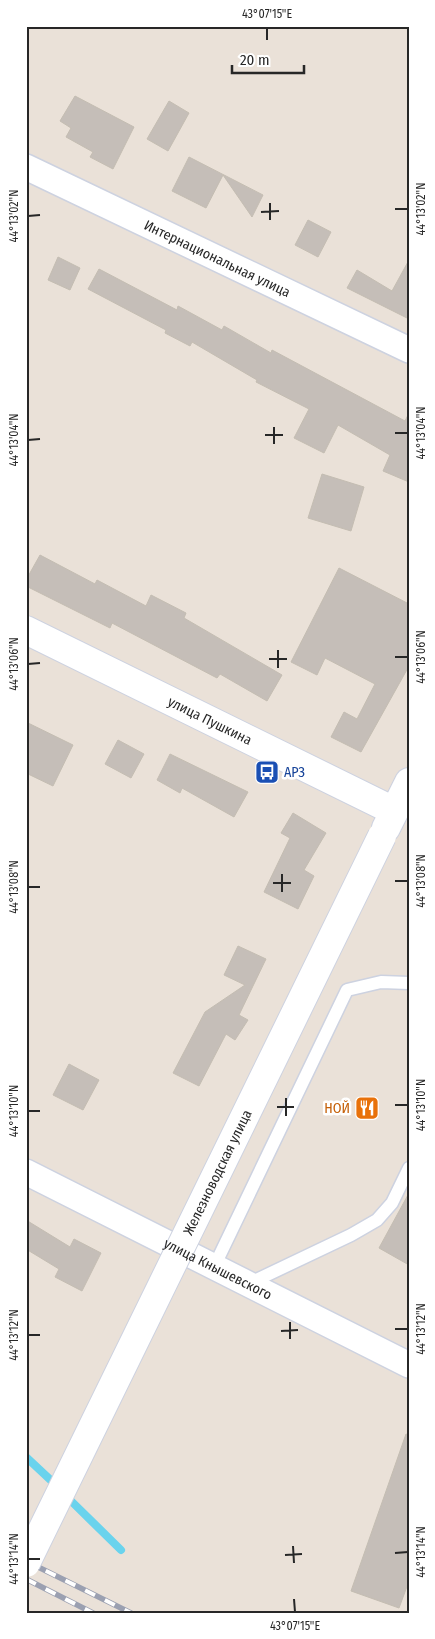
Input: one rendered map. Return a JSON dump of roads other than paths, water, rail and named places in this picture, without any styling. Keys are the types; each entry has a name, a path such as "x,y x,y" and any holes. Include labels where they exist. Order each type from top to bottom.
{"main road":[{"name":"улица Пушкина","path":"26,630 401,815"},
{"name":"Железноводская улица","path":"26,1563 382,836 401,815 409,782"}],"street":[{"name":"Интернациональная улица","path":"26,167 409,350"},
{"name":"улица Кнышевского","path":"26,1172 409,1365"}],"lane":[{"path":"214,1267 347,990 381,982 409,983"},
{"path":"248,1284 351,1235 376,1220 392,1203 409,1168"}],"waterway":[{"path":"26,1457 57,1486"},
{"path":"65,1495 121,1550"}],"railway":[{"path":"26,1561 131,1613"},
{"path":"26,1579 93,1613"}],"place":[{"name":"АРЗ","path":"267,772"},
{"name":"НОЙ","path":"367,1108"}]}
